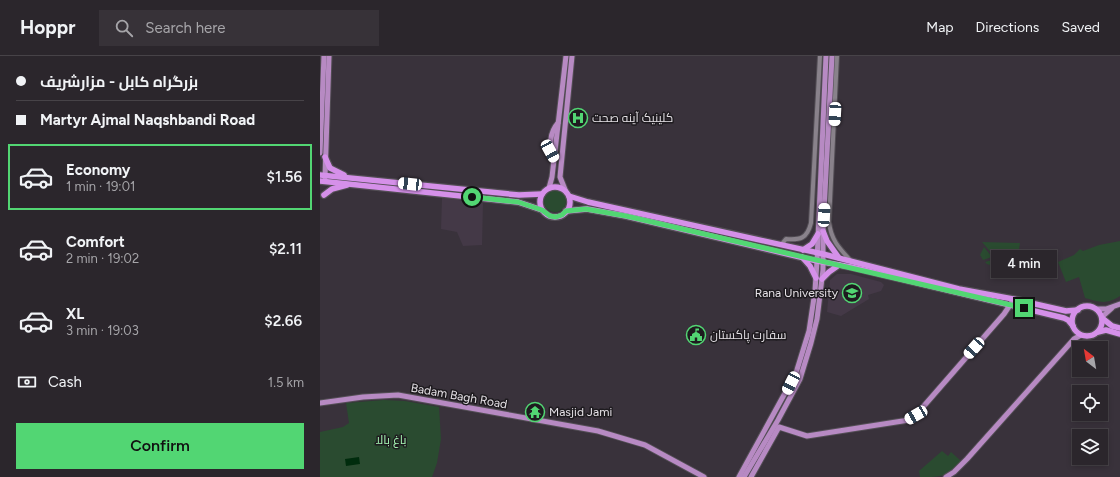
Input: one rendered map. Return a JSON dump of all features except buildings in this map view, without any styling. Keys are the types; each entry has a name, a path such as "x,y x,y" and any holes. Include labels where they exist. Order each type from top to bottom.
{"highway":[{"path":"325,157 332,170 353,181 518,202 542,210 550,216 556,217 562,215 569,207 570,201 568,194"},
{"path":"322,178 512,195 542,194"},
{"path":"324,195 332,189 353,181"},
{"path":"542,210 540,204 542,194 549,188 555,186 561,188 568,194 588,202 820,253 1012,302 1064,318 1068,320 1076,332 1081,335 1090,336 1097,332 1106,330 1120,334"},
{"path":"566,211 586,209 626,216 959,294 1066,311 1078,310 1087,306 1096,309 1112,326 1120,328"},
{"path":"802,250 811,245 820,233 828,241 839,258"},
{"path":"802,257 819,278 839,265"},
{"path":"1073,326 1073,317 1078,310"},
{"path":"1097,332 1102,324 1102,317"}],"main road":[{"path":"320,153 324,56"},
{"path":"322,178 325,157 329,56"},
{"path":"549,188 555,158 566,56"},
{"path":"568,194 560,177 572,56"},
{"path":"744,477 778,420 800,379 812,343 817,319 826,56"},
{"path":"820,233 832,56"},
{"path":"739,477 796,373 809,331 819,278"},
{"path":"751,477 779,427 807,436 909,420 916,415 1012,302"},
{"path":"1096,309 1106,309 1120,304"},
{"path":"1102,317 1114,306"},
{"path":"946,477 954,472 967,459 1074,339 1081,335"},
{"name":"Badam Bagh Road","path":"320,403 398,395 598,431 645,445 704,477"}],"street":[{"path":"781,245 786,239 798,240 802,238 809,231 811,223 820,56"},
{"path":"837,56 829,222 832,236 851,261"}],"shaded area":[{"path":"442,198 483,203 482,245 463,246 457,232 441,229"},
{"name":"Rana University","path":"837,274 851,274 881,282 884,285 881,291 868,295 869,299 841,316 827,312 830,280"},
{"path":"359,457 360,464 346,466 345,459"}],"green space":[{"path":"555,190 563,193 566,201 563,209 555,212 547,209 544,201 547,193"},
{"path":"1120,241 1120,296 1107,302 1095,301 1085,298 1079,277 1066,282 1058,262 1074,255 1080,249 1083,251 1099,245"},
{"path":"982,242 1020,243 1019,249 994,256"},
{"path":"984,247 992,257 983,260 980,255"},
{"path":"1035,249 1036,255 1033,256 1033,258 1013,264 1019,255 1023,254 1023,251"},
{"path":"1017,253 1009,265 1000,266 999,268 985,262"},
{"name":"باغ بالا","path":"384,400 405,401 439,407 441,439 437,463 432,477 320,477 320,432 343,427 349,423 346,403"},
{"path":"942,451 948,456 951,452 961,461 943,475 934,477 920,477 919,471"}],"place":[{"name":"کلینیک آینه صحت","path":"578,118"},
{"name":"Rana University","path":"852,293"},
{"name":"سفارت پاکستان","path":"696,335"},
{"name":"Masjid Jami","path":"535,412"}],"route":[{"path":"472,197 518,202 542,210 545,214 556,217 562,215 566,211 586,209 626,216 1024,308"}]}
